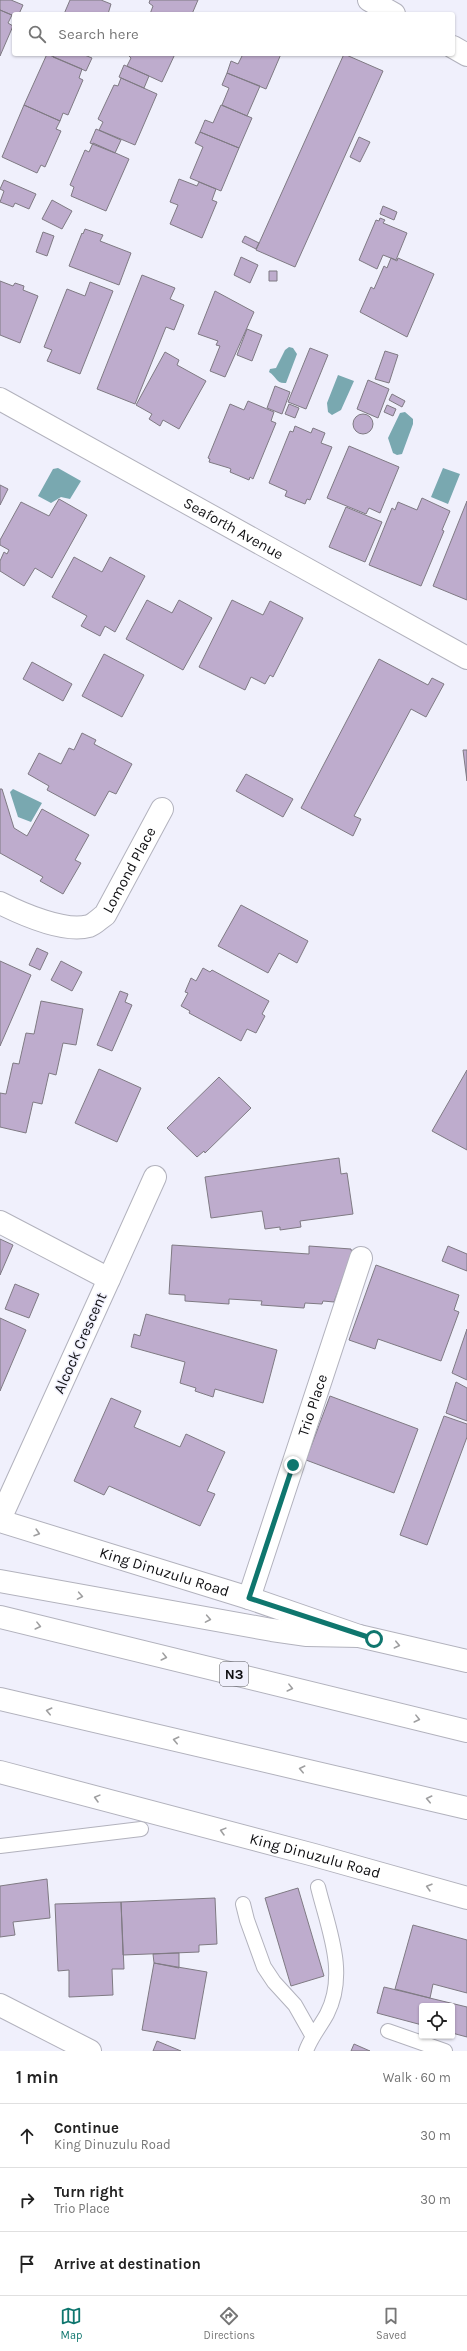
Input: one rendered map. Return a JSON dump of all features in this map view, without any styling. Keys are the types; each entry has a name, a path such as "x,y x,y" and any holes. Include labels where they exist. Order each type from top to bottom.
{"main road":[{"path":"369,0 390,12"},
{"path":"455,48 467,55"},
{"name":"Seaforth Avenue","path":"0,399 467,658"},
{"name":"Lomond Place","path":"2,910 46,922 73,927 90,926 105,915 162,810"},
{"path":"109,1279 155,1177"},
{"name":"Alcock Crescent","path":"0,1222 109,1279 1,1513"},
{"name":"Trio Place","path":"249,1598 361,1258"},
{"name":"King Dinuzulu Road","path":"1,1513 359,1636 467,1661"},
{"path":"0,1581 272,1630 307,1635 359,1636"},
{"name":"N3","path":"0,1617 467,1731"},
{"path":"0,1699 467,1808"},
{"name":"King Dinuzulu Road","path":"0,1772 314,1855 467,1898"},
{"path":"0,2005 90,2051"}],"lane":[{"path":"0,1846 141,1829"},
{"path":"306,2051 312,2035 328,2013 336,1983 336,1958 318,1887"},
{"path":"243,1904 247,1920 264,1967 274,1982 295,2005 312,2035"},
{"path":"388,2031 445,2051"}],"water":[{"path":"289,347 293,348 297,354 286,383 283,383 278,381 269,372 270,369 276,368 285,350"},
{"path":"338,375 354,381 341,410 332,415 328,412 327,403"},
{"path":"405,412 413,419 413,424 402,454 397,455 393,453 388,438 400,413"},
{"path":"58,468 81,481 70,499 61,497 51,503 38,496 53,469"},
{"path":"443,468 460,474 448,504 431,497"},
{"path":"13,789 42,803 31,822 18,817 10,792"}],"building":[{"path":"0,0 11,0 23,5 20,12 12,12 12,15 0,10"},
{"path":"70,0 101,0 111,4 109,12 65,12"},
{"path":"150,0 198,0 193,12 151,12 153,6 149,3"},
{"path":"0,10 12,15 8,23 12,25 12,28 0,56"},
{"path":"46,56 52,56 82,69 79,78 83,80 68,115 63,113 60,121 24,105"},
{"path":"87,56 92,58 86,71 53,57"},
{"path":"129,56 174,56 162,82 127,66 131,58"},
{"path":"242,56 280,56 266,89 227,73 231,61 238,64"},
{"path":"343,56 349,56 383,71 295,267 256,250"},
{"path":"124,65 149,76 144,88 119,77"},
{"path":"227,73 260,86 247,116 222,105 229,88 222,85"},
{"path":"121,78 157,94 135,145 99,130 103,122 98,119 114,85 118,86"},
{"path":"24,105 60,121 56,129 61,131 45,167 41,165 37,173 2,157"},
{"path":"221,105 252,118 239,148 200,132 205,120 213,123"},
{"path":"96,129 121,140 115,153 90,143"},
{"path":"200,132 239,148 221,191 190,178 203,147 195,143"},
{"path":"359,137 370,142 360,162 350,157"},
{"path":"93,143 129,159 106,211 71,196 74,187 70,185 85,150 89,152"},
{"path":"179,179 197,186 199,182 216,189 212,200 217,202 202,238 170,224 178,205 170,202"},
{"path":"4,180 36,194 29,209 15,203 13,207 0,202 4,191 0,189"},
{"path":"52,200 72,211 62,229 42,219"},
{"path":"383,206 397,212 394,220 380,214"},
{"path":"380,218 385,220 383,223 407,233 396,260 383,255 377,269 359,260 376,220 379,221"},
{"path":"85,229 103,235 100,241 131,253 119,285 69,266"},
{"path":"43,232 54,236 47,256 36,252"},
{"path":"245,236 259,243 256,249 242,242"},
{"path":"241,257 258,265 250,283 234,275"},
{"path":"391,258 397,261 398,258 434,274 407,337 360,312 371,287 374,289 384,266 387,268"},
{"path":"269,271 277,271 277,281 269,281"},
{"path":"142,275 175,288 170,299 184,305 174,330 166,327 135,404 97,389"},
{"path":"0,281 13,286 15,283 24,286 23,290 38,296 20,343 0,335"},
{"path":"90,282 113,291 80,374 47,361 52,350 44,347 67,289 85,296"},
{"path":"215,291 254,312 225,377 210,371 220,346 216,345 218,341 198,334"},
{"path":"247,329 262,335 252,361 237,355"},
{"path":"310,348 328,355 306,409 288,402"},
{"path":"385,351 398,355 389,383 375,379"},
{"path":"165,352 179,360 177,365 206,381 179,429 163,420 160,426 149,419 152,414 136,405"},
{"path":"368,380 389,389 378,418 357,409"},
{"path":"275,386 290,392 282,414 267,408"},
{"path":"392,394 405,401 402,407 389,400"},
{"path":"248,401 274,412 271,421 276,423 253,479 250,477 249,480 230,472 231,469 229,468 209,462 210,459 208,458 230,404 244,410"},
{"path":"289,404 299,408 295,418 285,414"},
{"path":"387,405 396,409 393,416 384,412"},
{"path":"363,414 370,417 373,424 370,431 363,434 356,431 353,424 356,417"},
{"path":"295,426 311,433 313,428 325,433 321,443 332,447 310,500 307,499 305,504 285,496 287,491 269,483 290,431 293,432"},
{"path":"349,446 399,467 380,513 369,508 366,514 327,498"},
{"path":"0,485 8,489 0,505"},
{"path":"422,498 450,511 442,530 444,531 421,586 369,565 392,508 395,510 398,502 417,510"},
{"path":"59,499 87,515 52,578 35,568 24,586 0,571 0,561 4,552 7,554 9,550 0,545 0,540 21,502 49,516"},
{"path":"467,501 467,600 433,586"},
{"path":"346,507 382,522 365,562 329,547"},
{"path":"74,557 102,572 110,557 145,576 115,632 105,626 100,636 81,626 87,616 52,597"},
{"path":"147,600 172,613 179,600 212,618 183,670 126,639"},
{"path":"232,600 263,615 270,601 303,618 273,677 270,675 265,684 251,677 245,690 199,667"},
{"path":"104,654 144,675 122,717 82,696"},
{"path":"379,659 428,685 432,678 444,684 426,717 411,709 354,816 361,819 353,836 301,808"},
{"path":"32,662 72,684 63,701 23,679"},
{"path":"82,733 96,740 94,744 132,764 116,794 109,791 95,816 47,790 49,786 28,774 39,753 61,764 69,748 74,750"},
{"path":"463,750 467,750 467,781"},
{"path":"246,774 293,799 283,817 236,791"},
{"path":"0,789 2,789 14,828 27,836 42,809 89,835 75,860 81,863 63,894 40,881 43,877 0,853"},
{"path":"241,905 308,941 297,963 279,953 268,973 218,946"},
{"path":"37,948 48,953 40,970 29,965"},
{"path":"0,961 31,975 0,1046"},
{"path":"61,961 82,972 72,991 51,980"},
{"path":"203,968 210,972 212,970 269,1001 262,1014 265,1016 256,1033 247,1029 241,1041 189,1013 190,1011 181,1006 188,993 185,992 191,978 196,981"},
{"path":"120,991 128,994 125,1002 132,1005 112,1051 97,1045"},
{"path":"41,1001 83,1009 76,1045 63,1043 56,1075 49,1073 42,1104 33,1102 26,1133 0,1127 0,1093 6,1094 13,1063 19,1064 26,1033 34,1034"},
{"path":"99,1069 141,1088 117,1142 75,1123"},
{"path":"467,1070 467,1150 432,1131"},
{"path":"219,1077 251,1108 205,1153 204,1151 197,1157 167,1128"},
{"path":"339,1158 341,1174 347,1173 353,1214 300,1221 301,1227 280,1230 280,1227 265,1229 262,1211 211,1218 205,1177"},
{"path":"0,1239 13,1245 0,1275"},
{"path":"172,1245 309,1254 309,1246 351,1249 352,1253 334,1302 323,1301 322,1304 305,1303 304,1308 261,1305 262,1301 229,1299 229,1304 185,1301 185,1295 169,1294"},
{"path":"448,1246 467,1254 467,1271 442,1261"},
{"path":"376,1265 459,1295 454,1310 459,1312 441,1361 378,1339 375,1349 349,1340"},
{"path":"15,1284 39,1294 29,1318 5,1309"},
{"path":"146,1314 277,1350 263,1403 215,1389 213,1397 195,1391 196,1388 180,1383 185,1362 131,1347 134,1334 140,1336"},
{"path":"0,1318 26,1330 0,1391"},
{"path":"467,1329 467,1380 452,1373"},
{"path":"456,1382 467,1388 467,1421 446,1413"},
{"path":"330,1396 418,1429 394,1493 306,1460"},
{"path":"111,1398 141,1411 134,1427 180,1447 186,1434 225,1452 207,1491 215,1494 200,1526 109,1486 104,1495 74,1481"},
{"path":"444,1416 467,1424 467,1437 427,1545 400,1535"},
{"path":"47,1879 50,1918 13,1922 15,1935 0,1937 0,1886"},
{"path":"298,1888 324,1976 291,1986 265,1898"},
{"path":"215,1898 217,1944 199,1945 199,1952 123,1955 121,1902"},
{"path":"121,1902 124,1969 112,1969 113,1995 69,1997 69,1970 58,1971 55,1904"},
{"path":"413,1925 467,1940 467,1993 433,1984 430,1998 395,1989"},
{"path":"179,1953 179,1968 154,1963 153,1954"},
{"path":"154,1963 207,1972 195,2039 142,2030"},
{"path":"384,1987 450,2003 419,2003 419,2024 377,2013"},
{"path":"455,2004 467,2007 467,2037 455,2034"},
{"path":"157,2041 181,2051 153,2051"},
{"path":"354,2044 370,2051 351,2051"}],"route":[{"path":"293,1465 249,1598 359,1636 374,1639"}]}
